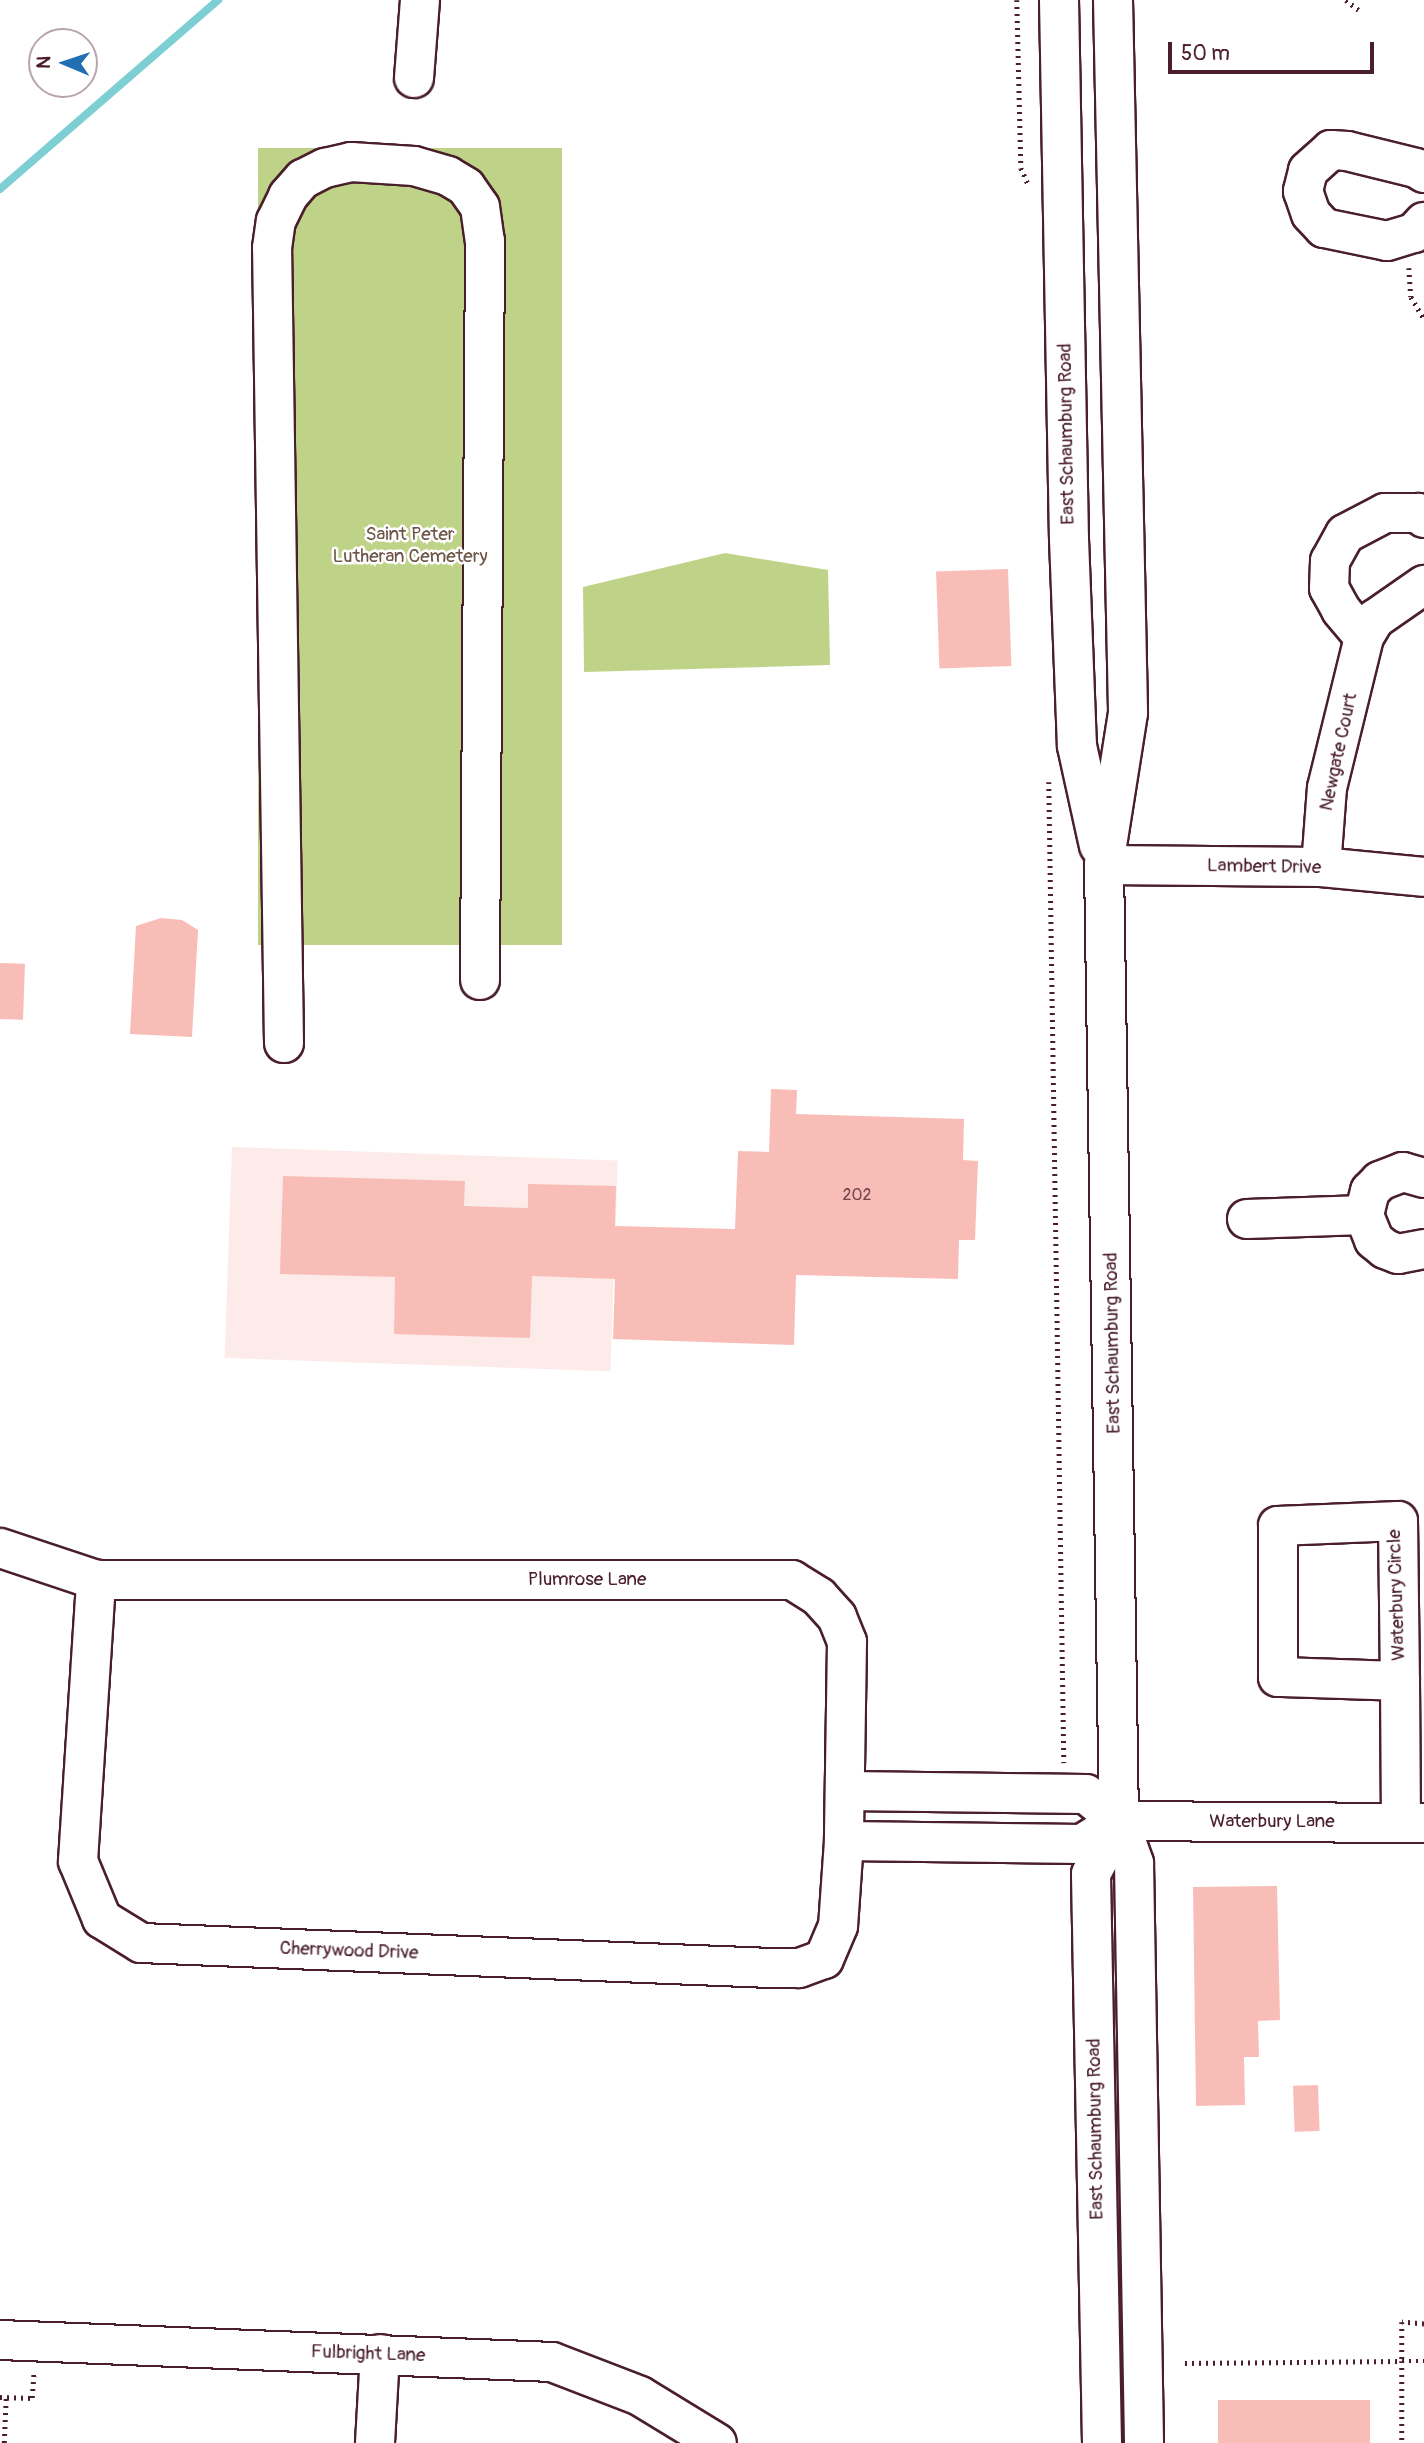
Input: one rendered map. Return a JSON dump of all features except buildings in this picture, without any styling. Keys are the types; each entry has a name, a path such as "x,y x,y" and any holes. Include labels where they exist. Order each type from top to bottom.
{"street":[{"path":"414,78 421,0"},
{"name":"East Schaumburg Road","path":"1059,0 1069,538 1077,746 1104,864"},
{"name":"East Schaumburg Road","path":"1113,0 1128,713 1104,864 1119,1821 1134,1863 1144,2443"},
{"path":"1415,228 1387,241 1324,228 1311,214 1303,191 1308,171 1331,150 1347,151 1416,168 1424,173"},
{"path":"284,1043 272,247 276,221 288,197 303,179 325,168 351,162 414,166 448,176 466,187 480,207 485,241 480,980"},
{"path":"1364,637 1329,588 1330,561 1345,534 1385,513 1418,513 1424,518"},
{"name":"Newgate Court","path":"1321,867 1327,788 1364,637 1375,619 1424,585"},
{"name":"Lambert Drive","path":"1104,864 1321,867 1424,877"},
{"path":"1424,1178 1403,1172 1380,1181 1370,1191 1364,1215 1374,1240 1385,1249 1398,1254 1424,1249"},
{"path":"1247,1219 1364,1215"},
{"name":"Waterbury Circle","path":"1400,1681 1278,1677 1278,1526 1398,1521 1400,1681 1412,1823"},
{"name":"Plumrose Lane","path":"0,1548 96,1580 792,1580 819,1597 838,1616 847,1643 844,1841"},
{"name":"Cherrywood Drive","path":"96,1580 78,1861 103,1919 141,1943 799,1968 824,1959 838,1926 844,1841"},
{"path":"844,1841 1082,1844 1119,1821 1086,1794 846,1791"},
{"name":"East Schaumburg Road","path":"1102,2443 1091,1874 1119,1821"},
{"name":"Waterbury Lane","path":"1119,1821 1412,1823"},
{"name":"Fulbright Lane","path":"0,2340 552,2362 640,2396 717,2443"},
{"path":"375,2443 380,2354"}],"path":[{"path":"1017,0 1021,168 1032,193"},
{"path":"1346,0 1359,10"},
{"path":"1415,228 1411,296 1424,319"},
{"path":"1049,776 1065,1793"},
{"path":"1402,2443 1402,2322 1424,2324"},
{"path":"1185,2363 1424,2361"},
{"path":"4,2443 3,2397 32,2398 34,2370"}],"shaded area":[{"path":"232,1147 618,1160 610,1371 225,1358"}],"green space":[{"name":"Saint Peter Lutheran Cemetery","path":"258,148 562,148 562,945 258,945"},
{"path":"725,553 828,570 830,665 584,672 583,587"}],"waterway":[{"path":"0,189 218,0"}]}
